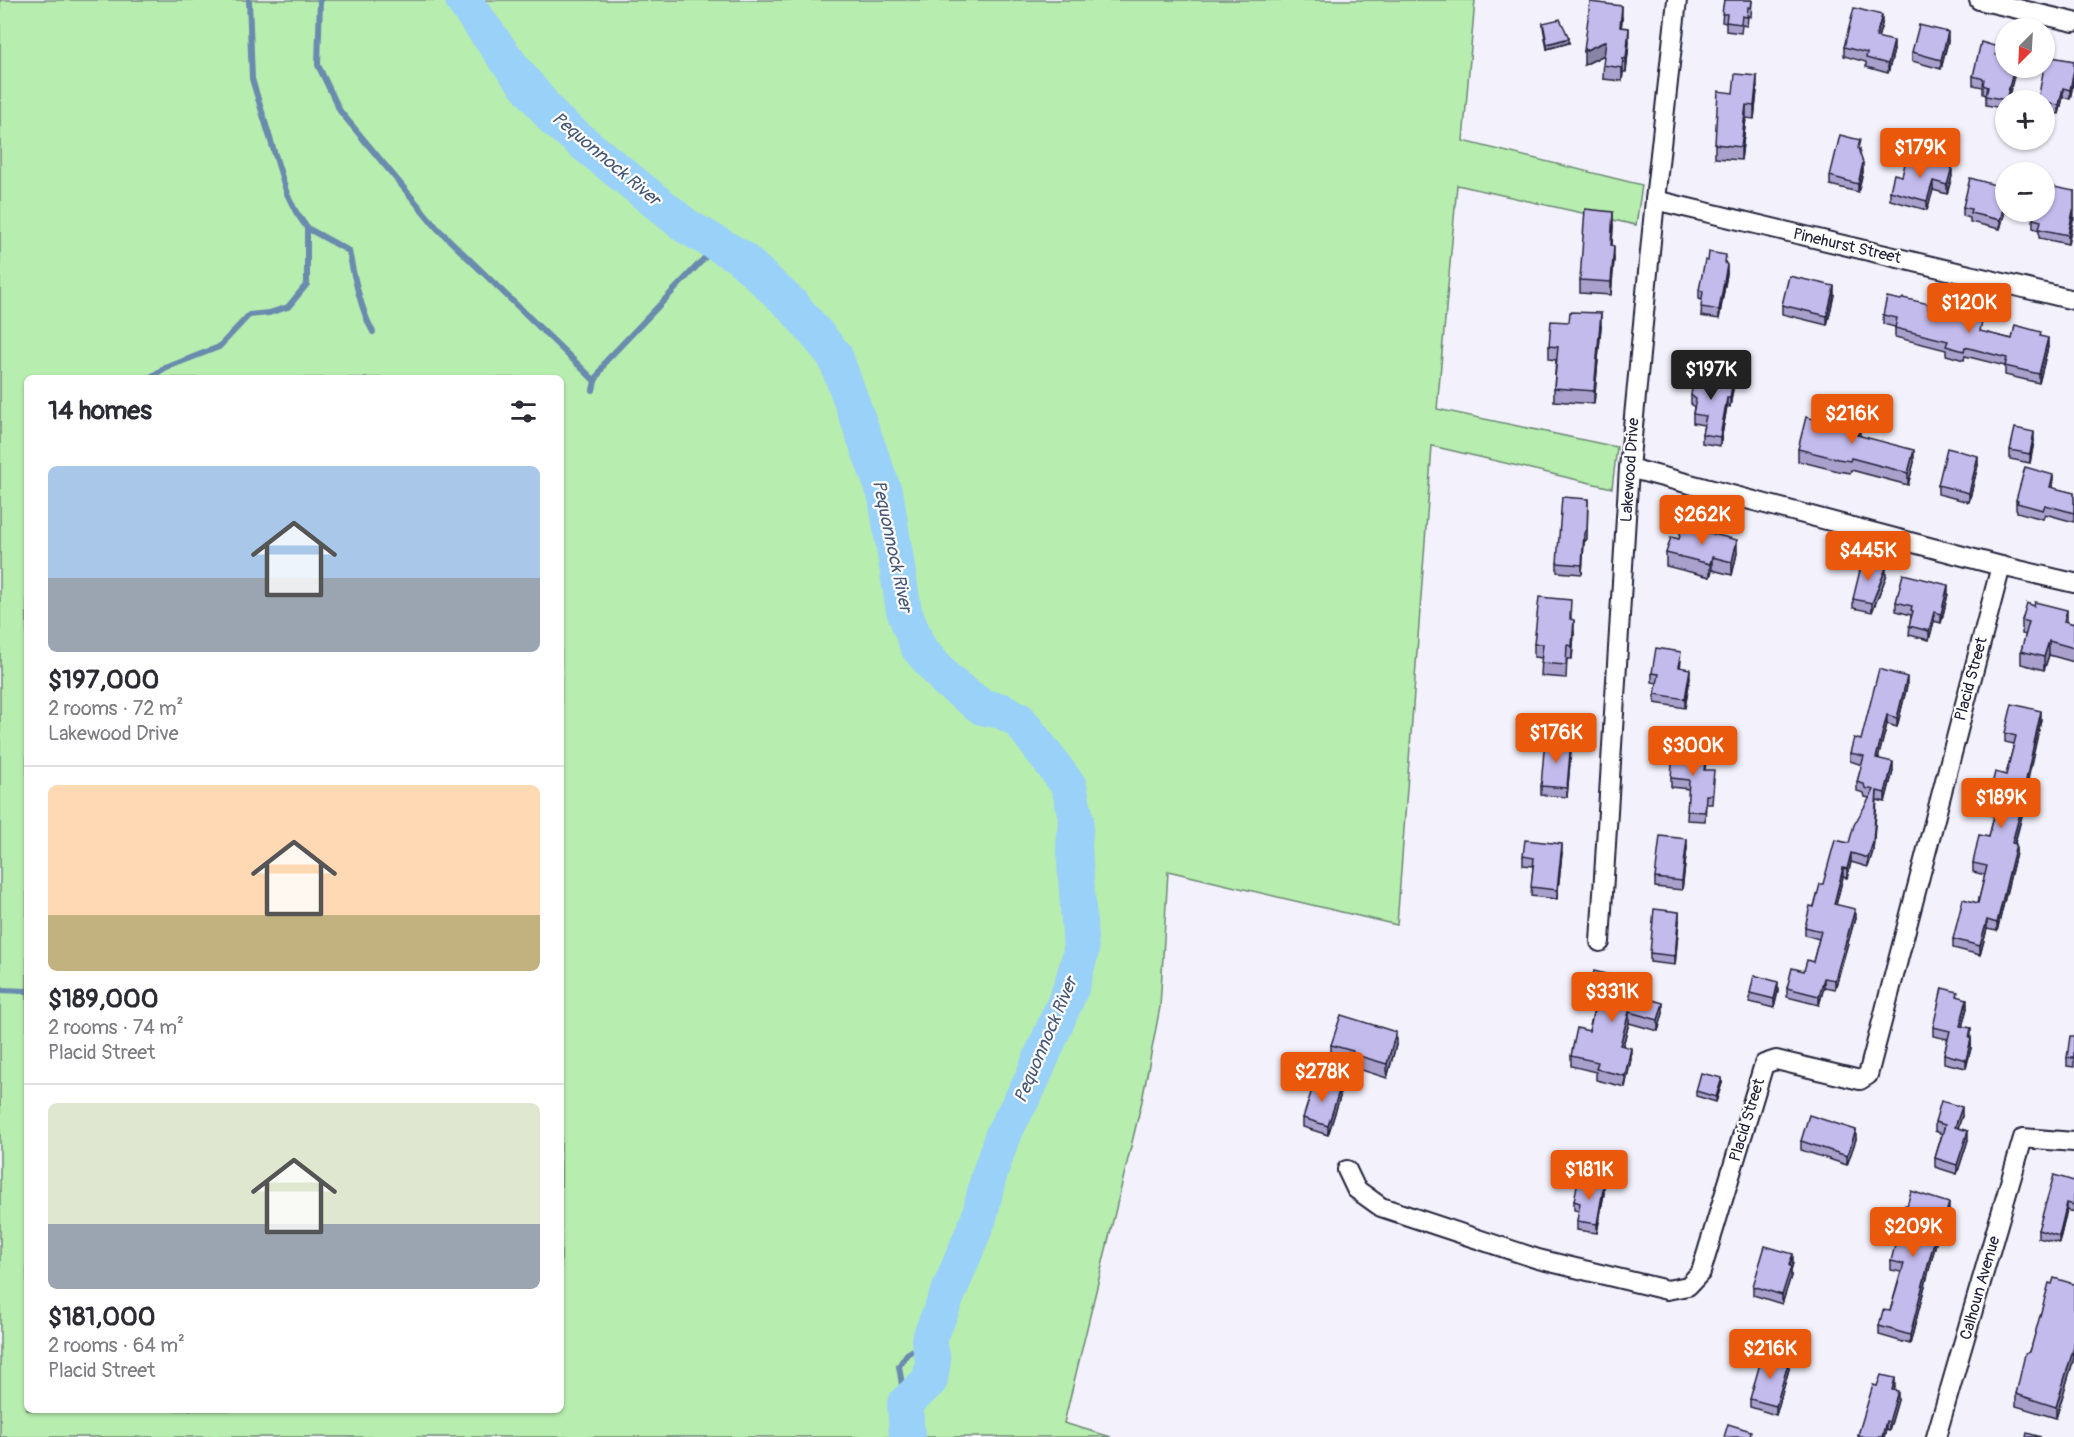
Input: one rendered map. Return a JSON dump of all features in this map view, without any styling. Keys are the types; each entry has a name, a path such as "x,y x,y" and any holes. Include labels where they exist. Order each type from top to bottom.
{"street":[{"name":"Lakewood Drive","path":"1600,942 1629,468 1677,0"},
{"path":"1979,0 2074,22"},
{"name":"Pinehurst Street","path":"1655,200 2074,300"},
{"path":"1629,468 2001,566 2074,583"},
{"name":"Placid Street","path":"1347,1170 1356,1189 1381,1207 1538,1259 1667,1290 1688,1286 1701,1272 1764,1064 1776,1060 1860,1080 1868,1075 2001,566"},
{"name":"Calhoun Avenue","path":"1936,1437 2024,1138 2074,1142"}],"green space":[{"path":"0,0 1475,0 1463,141 1642,185 1636,225 1457,185 1437,409 1617,447 1612,488 1432,446 1397,925 1168,871 1160,1007 1142,1101 1064,1423 1111,1437 0,1437"}],"building":[{"path":"1724,0 1752,0 1751,8 1748,7 1747,17 1742,16 1741,24 1726,22 1727,14 1722,14"},
{"path":"1590,2 1622,6 1620,27 1629,28 1626,59 1623,58 1622,68 1603,65 1606,41 1584,51"},
{"path":"1854,8 1882,15 1876,37 1894,41 1888,64 1866,58 1867,53 1844,47"},
{"path":"1560,19 1569,38 1547,44 1543,23"},
{"path":"1919,25 1948,32 1941,60 1912,52"},
{"path":"1981,42 1995,46 1995,78 2012,78 2008,90 1995,90 1995,98 1986,96 1988,87 1983,85 1984,79 1973,76"},
{"path":"2055,58 2074,61 2070,90 2063,88 2059,105 2055,104 2055,90 2040,90 2042,78 2055,78"},
{"path":"1735,74 1757,76 1754,106 1746,105 1741,147 1715,144 1718,91 1733,93"},
{"path":"1840,135 1860,140 1858,148 1863,163 1858,184 1830,176"},
{"path":"1906,160 1921,164 1923,160 1952,167 1947,185 1933,181 1927,201 1890,191 1894,174 1902,176"},
{"path":"1970,178 1995,185 1995,219 1970,213 1971,209 1963,207"},
{"path":"2055,187 2074,191 2074,211 2068,235 2039,229 2041,222 2055,222"},
{"path":"1585,209 1613,212 1611,245 1614,246 1611,282 1580,280"},
{"path":"1709,252 1726,255 1727,265 1719,310 1701,307 1703,291 1699,290 1705,260 1708,261"},
{"path":"1789,276 1834,286 1827,316 1782,305"},
{"path":"1887,297 1929,304 1928,309 1982,322 1980,331 2012,339 2015,325 2041,332 2040,336 2048,338 2039,374 2005,366 2007,358 1965,347 1964,351 1946,346 1948,341 1895,328 1897,318 1883,315"},
{"path":"1570,312 1601,313 1594,391 1554,388 1558,347 1549,346 1551,321 1569,322"},
{"path":"1695,372 1733,380 1730,398 1727,398 1720,437 1702,434 1706,416 1693,414 1696,399 1691,395"},
{"path":"1833,416 1860,423 1857,435 1914,450 1908,473 1851,458 1850,461 1838,459 1798,449 1806,417 1831,424"},
{"path":"2015,428 2034,432 2030,454 2010,450"},
{"path":"1947,448 1978,456 1969,493 1938,485"},
{"path":"2025,467 2053,475 2050,487 2074,493 2074,513 2045,505 2043,510 2017,503"},
{"path":"1562,497 1588,499 1587,530 1584,533 1582,565 1557,563"},
{"path":"1682,526 1737,540 1732,562 1712,557 1710,564 1666,553 1671,537 1679,539"},
{"path":"1862,562 1886,568 1872,603 1853,599"},
{"path":"1903,574 1948,585 1941,614 1934,612 1929,631 1909,626 1912,606 1896,602"},
{"path":"1539,597 1571,600 1570,619 1574,620 1572,646 1567,645 1566,665 1541,663 1543,644 1534,644"},
{"path":"2035,602 2067,610 2064,621 2074,624 2074,648 2049,641 2044,657 2021,651 2029,622 2022,620 2027,603 2034,606"},
{"path":"1656,648 1681,652 1679,667 1690,669 1685,699 1655,694 1659,674 1652,673"},
{"path":"1879,669 1907,677 1897,718 1887,715 1876,758 1893,762 1885,793 1877,791 1873,842 1868,858 1851,853 1847,869 1843,868 1834,904 1855,909 1835,980 1824,978 1819,996 1787,988 1792,968 1804,971 1807,960 1813,962 1821,931 1805,927 1810,906 1814,907 1820,884 1823,884 1835,840 1849,843 1854,825 1874,790 1865,788 1864,784 1857,782 1864,756 1850,753 1854,738 1861,740"},
{"path":"2012,704 2041,711 2026,780 2029,780 2012,843 2016,844 1997,923 1987,920 1980,946 1953,939 1963,899 1978,903 1987,866 1973,863 1979,835 1989,837 1996,808 1987,805 1995,772 2006,775 2016,736 2005,733"},
{"path":"1545,739 1571,741 1567,788 1541,786"},
{"path":"1673,749 1706,752 1704,770 1714,770 1712,795 1706,795 1705,812 1687,811 1689,780 1671,778"},
{"path":"1660,836 1687,839 1682,881 1655,878"},
{"path":"1525,840 1562,844 1557,890 1531,887 1534,858 1523,856"},
{"path":"1654,909 1679,912 1675,956 1650,953"},
{"path":"1594,971 1636,982 1633,994 1663,1003 1658,1020 1629,1012 1620,1045 1631,1048 1625,1076 1596,1069 1598,1062 1571,1056 1577,1028 1589,1031 1598,994 1589,992"},
{"path":"1754,975 1778,982 1774,999 1750,993"},
{"path":"1942,988 1958,992 1957,996 1967,999 1960,1026 1971,1028 1966,1060 1944,1054 1950,1031 1933,1027"},
{"path":"1341,1015 1396,1032 1387,1064 1331,1045"},
{"path":"2070,1036 2074,1036 2074,1058 2067,1058"},
{"path":"1701,1073 1722,1078 1716,1097 1696,1091"},
{"path":"1315,1080 1340,1088 1328,1126 1303,1118"},
{"path":"1941,1101 1962,1107 1955,1127 1968,1131 1957,1165 1935,1158 1945,1125 1935,1122"},
{"path":"1809,1115 1856,1130 1847,1156 1801,1141"},
{"path":"2054,1175 2074,1181 2074,1205 2067,1203 2059,1236 2038,1230"},
{"path":"1578,1180 1604,1184 1597,1224 1577,1221 1580,1203 1574,1201"},
{"path":"1911,1191 1949,1203 1941,1231 1937,1230 1910,1335 1879,1326 1883,1310 1890,1311 1904,1264 1891,1261 1905,1205 1907,1206"},
{"path":"1765,1246 1793,1254 1782,1295 1753,1286"},
{"path":"2054,1278 2074,1284 2074,1347 2056,1407 2016,1394 2025,1354 2030,1352 2049,1283 2052,1284"},
{"path":"1763,1353 1789,1360 1776,1406 1750,1399"},
{"path":"1881,1375 1895,1378 1892,1390 1898,1391 1889,1422 1886,1421 1882,1437 1858,1435 1873,1385 1877,1386"},
{"path":"1728,1424 1751,1431 1750,1437 1724,1437"},
{"path":"2027,1433 2041,1437 2026,1437"}],"waterway":[{"path":"249,0 252,79 287,194 307,228 349,251 355,282 373,332"},
{"path":"320,0 318,65 340,111 437,228 595,381"},
{"name":"Pequonnock River","path":"463,0 512,67 555,120 686,226 740,257 793,306 835,356 886,497 904,611 918,647 947,681 982,707 1002,711 1019,720 1069,786 1076,818 1074,846 1081,952 1071,988 1030,1084 1003,1134 988,1179 979,1218 929,1340 933,1361 930,1380 905,1404 907,1437"},
{"path":"154,375 165,368 219,347 249,315 269,313 288,307 307,284 307,228"},
{"path":"593,390 595,381 606,361 718,244"},
{"path":"0,990 24,991"},
{"path":"905,1404 899,1366 907,1354 929,1340"}]}
